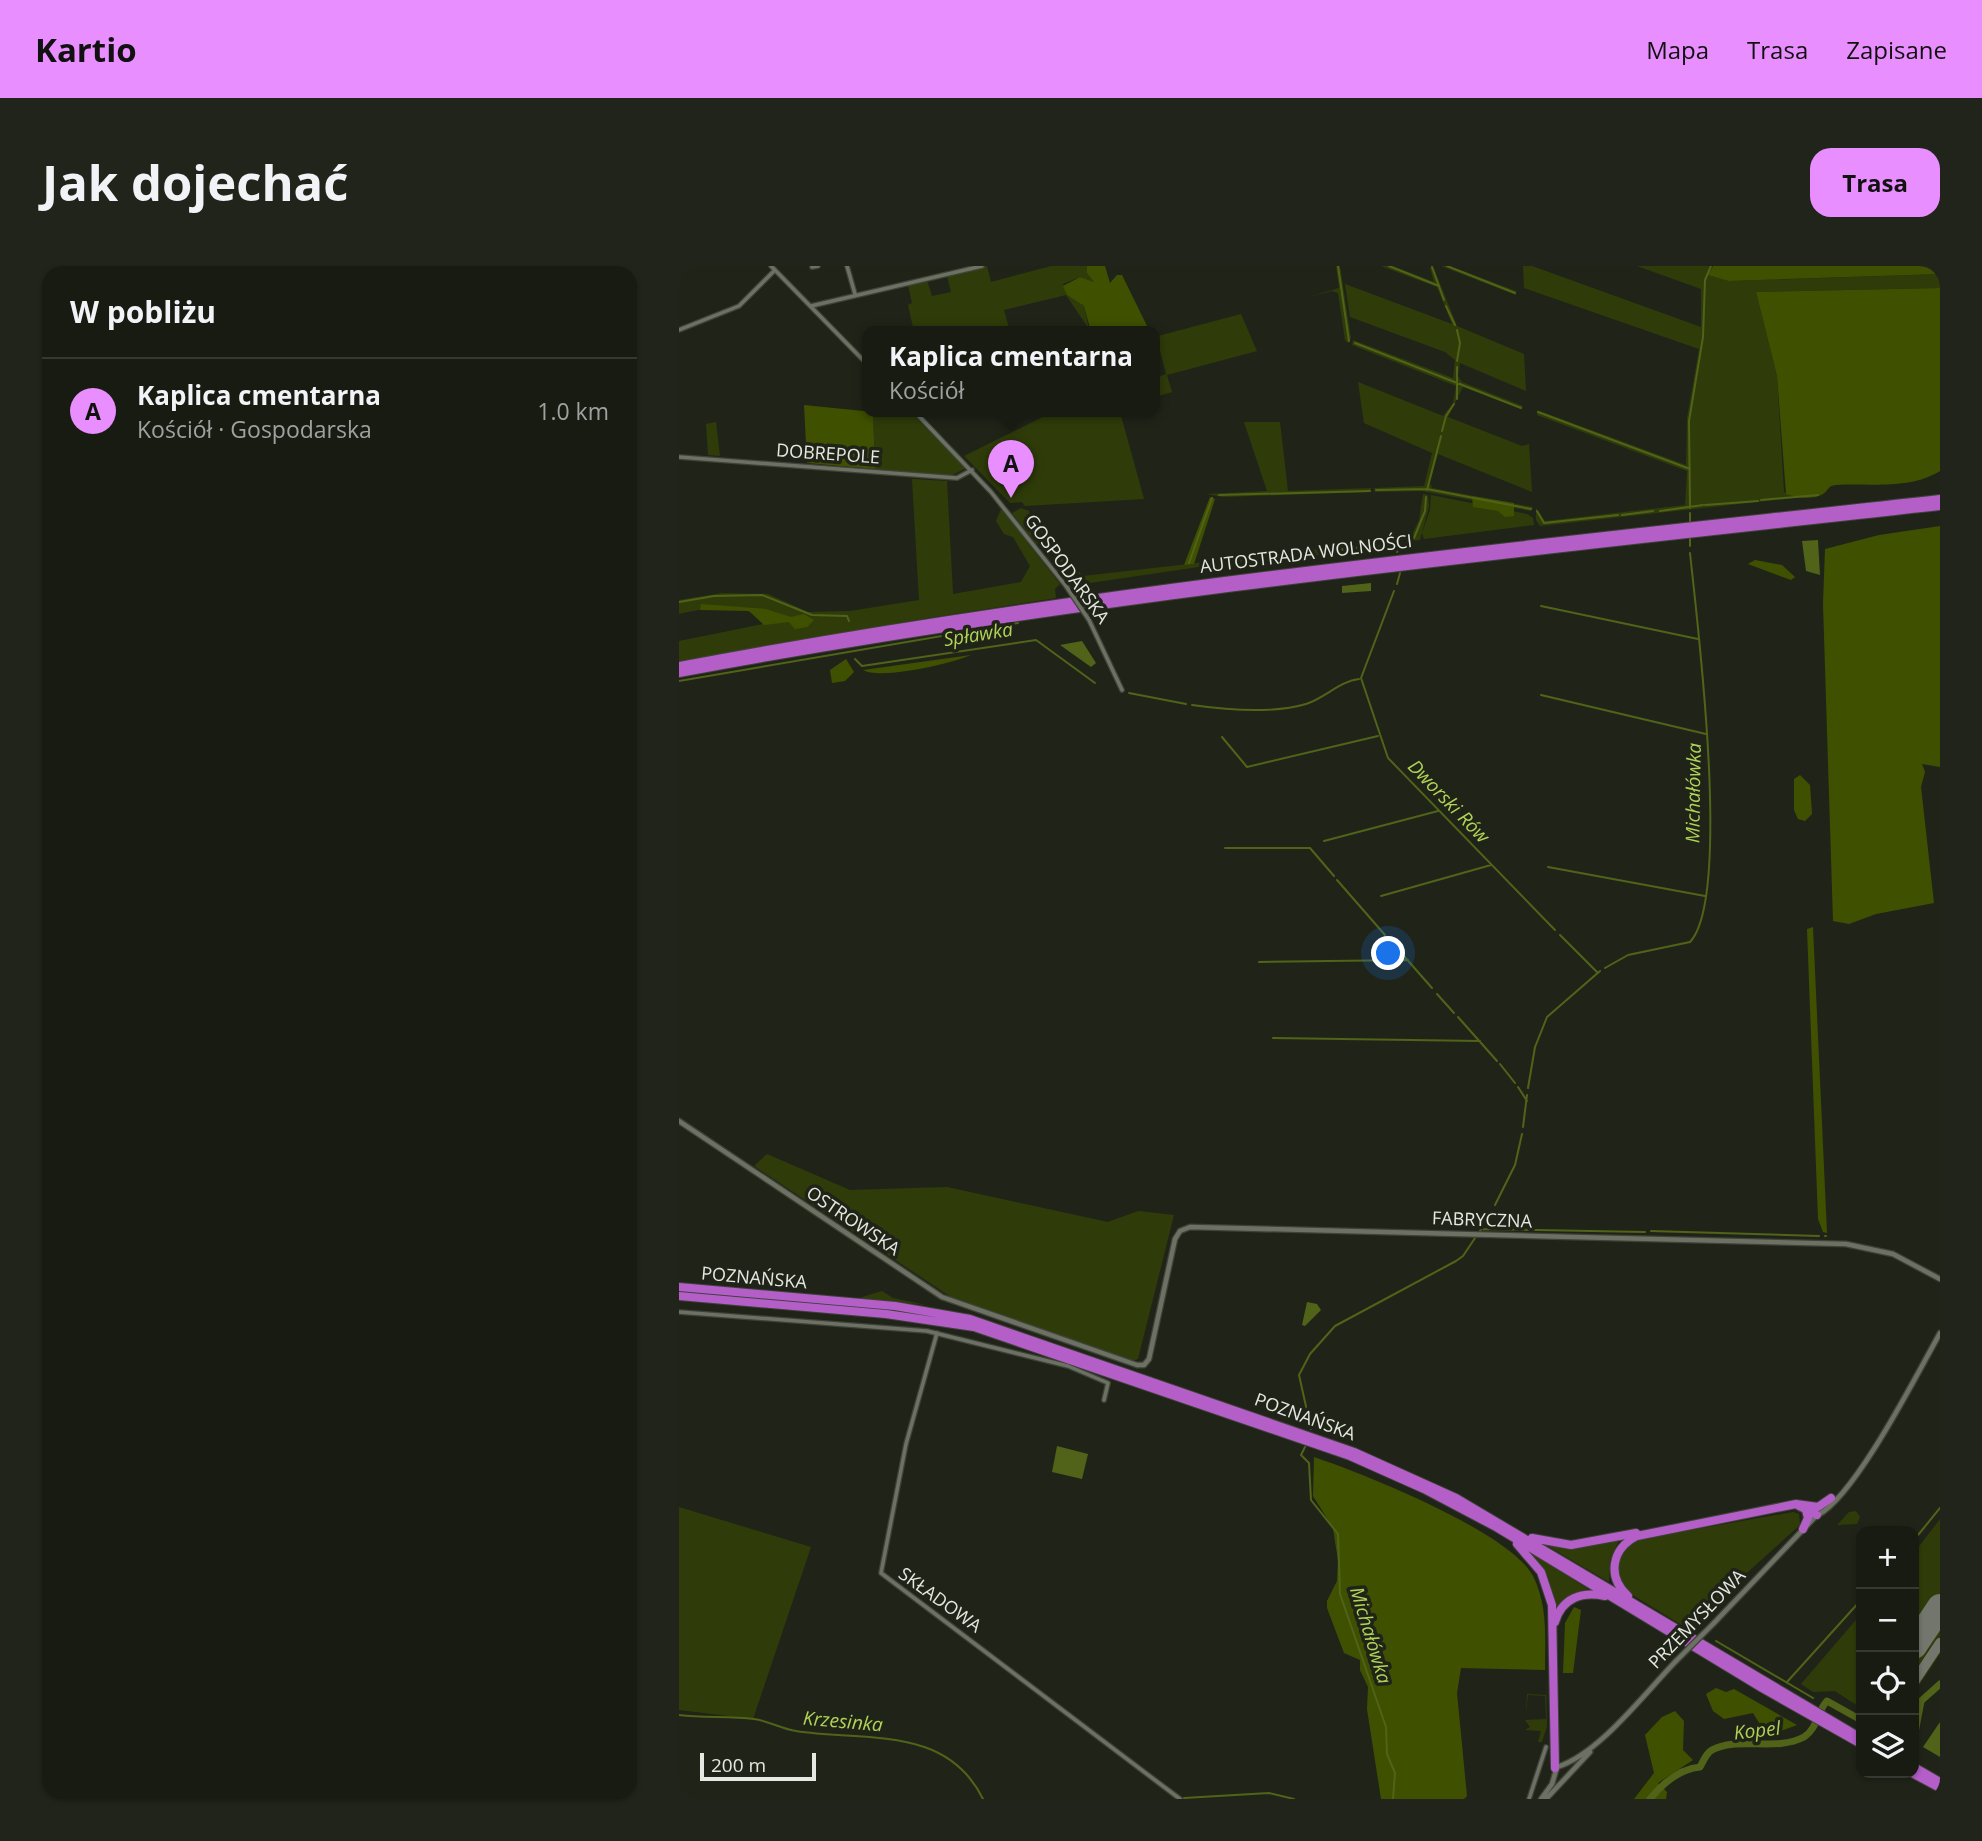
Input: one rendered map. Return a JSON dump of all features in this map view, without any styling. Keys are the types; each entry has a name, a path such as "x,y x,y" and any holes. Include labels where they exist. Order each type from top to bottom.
{"highway":[{"name":"AUTOSTRADA WOLNOŚCI","path":"1711,528 1940,499"},
{"name":"AUTOSTRADA WOLNOŚCI","path":"679,666 913,625 1141,590 1940,506"},
{"name":"AUTOSTRADA WOLNOŚCI","path":"679,673 873,638 1092,604 1683,531"},
{"name":"POZNAŃSKA","path":"679,1287 944,1313 1039,1341 1355,1452 1428,1484 1647,1612 1813,1714"},
{"name":"POZNAŃSKA","path":"679,1296 908,1316 983,1330 1350,1457 1498,1525 1617,1601 1856,1741"},
{"path":"833,1301 853,1297"},
{"path":"928,1304 944,1313"},
{"path":"1498,1525 1558,1544 1584,1544 1789,1506 1822,1506 1832,1498"},
{"path":"1808,1508 1817,1515"},
{"path":"1804,1529 1808,1508"},
{"path":"1498,1525 1524,1550 1541,1572 1551,1600 1558,1767"},
{"path":"1647,1612 1621,1588 1614,1568 1616,1556 1624,1544 1650,1532"},
{"path":"1554,1629 1560,1610 1574,1597 1592,1594 1617,1601"},
{"name":"POZNAŃSKA","path":"1829,1723 1856,1736"},
{"path":"1919,1770 1940,1782"},
{"path":"1919,1777 1940,1788"}],"street":[{"path":"679,268 685,266"},
{"path":"771,266 862,359"},
{"path":"812,267 818,266"},
{"path":"847,266 855,295"},
{"path":"811,306 982,266"},
{"path":"679,330 739,306 775,270"},
{"name":"GOSPODARSKA","path":"920,417 972,470 1066,586 1089,620 1122,690"},
{"name":"DOBREPOLE","path":"679,457 957,478 972,470"},
{"name":"OSTROWSKA","path":"679,1121 941,1297 1121,1360"},
{"name":"FABRYCZNA","path":"1121,1360 1142,1365 1149,1359 1175,1239 1180,1231 1190,1227 1846,1244 1893,1254 1940,1279"},
{"path":"679,1312 937,1333 1069,1366 1103,1378 1108,1383 1104,1400"},
{"name":"SKŁADOWA","path":"937,1333 906,1444 881,1573 1180,1799"},
{"name":"PRZEMYSŁOWA","path":"1817,1515 1846,1486 1875,1446 1940,1333"},
{"name":"PRZEMYSŁOWA","path":"1543,1799 1846,1486"},
{"name":"PRZEMYSŁOWA","path":"1543,1799 1558,1767 1597,1742"},
{"path":"1529,1799 1546,1747"},
{"path":"1558,1767 1569,1773"},
{"path":"1558,1767 1563,1779"}],"shaded area":[{"path":"987,266 991,282 1051,266 1087,266 1087,273 1094,282 1080,277 1063,284 1067,295 1084,306 1088,326 1066,295 1004,310 1008,326 913,326 908,305 912,303 908,285 927,280 932,296 951,292 947,276"},
{"path":"1087,266 1105,266 1110,283 1117,275 1122,275 1147,326 1089,326 1084,306 1067,295 1063,286 1080,277 1094,282 1087,273"},
{"path":"1336,266 1340,266 1351,338 1348,343 1345,340 1338,293 1332,291 1308,297 1339,288"},
{"path":"1381,266 1393,266 1434,282 1430,268 1433,266 1457,326 1524,354 1526,391 1460,363 1458,376 1462,382 1523,406 1521,409 1463,387 1448,417 1522,446 1529,444 1532,492 1438,454 1430,483 1432,488 1533,507 1531,511 1422,491 1375,492 1374,488 1424,486 1432,453 1364,423 1358,382 1443,416 1453,403 1456,386 1352,345 1353,340 1453,378 1455,360 1445,352 1350,317 1345,284 1452,324 1437,287"},
{"path":"1441,266 1450,266 1516,291 1516,295"},
{"path":"1523,266 1532,266 1701,327 1701,289 1637,266 1712,266 1708,275 1730,281 1940,274 1940,288 1756,292 1777,376 1784,492 1794,498 1540,526 1536,520 1536,508 1545,521 1685,505 1687,471 1537,415 1537,410 1686,465 1687,418 1699,349 1524,288"},
{"path":"1713,266 1940,266 1940,274 1729,281 1708,275"},
{"path":"1940,288 1940,471 1916,481 1903,483 1833,486 1815,497 1786,494 1777,376 1756,292"},
{"path":"1241,314 1257,351 1167,375 1172,392 1160,396 1160,376 1166,374 1160,351 1160,335"},
{"path":"804,405 862,411 862,417 873,417 875,469 807,463"},
{"path":"873,417 915,417 966,468 950,476 875,469"},
{"path":"1043,417 1121,417 1144,499 1025,506 1022,502 1010,503 964,456"},
{"path":"716,422 720,456 708,455 706,424"},
{"path":"1244,422 1280,422 1288,491 1371,488 1371,492 1223,497 1207,494 1267,491"},
{"path":"912,479 947,481 953,594 1021,582 1030,566 1013,537 1004,534 996,521 1001,509 1060,584 1055,589 1056,598 679,662 679,641 763,624 756,616 736,608 712,608 679,614 679,600 722,593 768,594 808,612 850,611 919,600"},
{"path":"1423,494 1428,495 1429,507 1420,540 1409,541 1419,520"},
{"path":"1431,495 1527,514 1533,518 1534,525 1424,539 1422,533 1430,510"},
{"path":"1472,496 1514,503 1514,516 1505,517 1498,511 1473,507"},
{"path":"1210,497 1215,499 1194,564 1184,565"},
{"path":"1021,508 1029,511 1034,526 1051,547 1036,525 1033,508 1038,525 1083,576 1319,549 1320,555 1219,564 1083,584 1074,579 1068,583 1053,564 1058,560 1044,542 1037,544 1012,513"},
{"path":"1940,526 1940,767 1922,764 1925,772 1921,787 1934,903 1876,914 1849,924 1833,921 1823,604 1825,549 1879,535"},
{"path":"1818,540 1820,575 1806,571 1802,541"},
{"path":"1372,545 1391,547 1322,554 1323,550"},
{"path":"1755,560 1782,565 1795,577 1791,580 1748,564"},
{"path":"1371,583 1371,591 1342,593 1342,586"},
{"path":"701,604 766,609 791,617 804,614 814,620 807,627 795,629 789,622 764,625 749,611 700,610"},
{"path":"1082,641 1096,663 1091,667 1060,645"},
{"path":"971,655 948,663 899,672 872,673 863,670"},
{"path":"846,659 854,672 845,681 832,683 830,670"},
{"path":"1800,775 1810,785 1812,814 1805,821 1798,819 1794,810 1794,779"},
{"path":"1813,927 1827,1233 1823,1232 1818,1219 1807,929"},
{"path":"767,1154 850,1190 947,1187 1108,1222 1138,1211 1174,1215 1138,1359 1132,1361 951,1297 754,1166"},
{"path":"882,1291 893,1298 926,1305 859,1298"},
{"path":"1307,1302 1317,1304 1321,1310 1305,1326 1302,1325"},
{"path":"1057,1446 1088,1454 1082,1479 1052,1472"},
{"path":"1314,1457 1398,1490 1466,1523 1519,1559 1538,1587 1543,1610 1545,1670 1461,1668 1457,1693 1467,1796 1464,1799 1381,1799 1367,1709 1368,1687 1360,1670 1360,1660 1344,1653 1327,1608 1327,1601 1337,1581 1338,1561 1333,1528 1313,1496"},
{"path":"679,1507 811,1547 753,1719 679,1710"},
{"path":"1856,1511 1860,1517 1857,1524 1837,1525 1849,1512"},
{"path":"1793,1512 1799,1514 1800,1525 1699,1616 1698,1623 1690,1630 1626,1591 1618,1577 1618,1557 1635,1540"},
{"path":"1940,1519 1940,1597 1919,1628 1919,1589 1919,1546"},
{"path":"1619,1540 1610,1560 1609,1582 1546,1545 1574,1548"},
{"path":"1532,1554 1588,1589 1574,1593 1555,1608 1548,1580"},
{"path":"1574,1607 1581,1610 1573,1673 1563,1673 1565,1623"},
{"path":"1940,1617 1940,1638 1919,1670 1919,1648"},
{"path":"1856,1620 1856,1705 1835,1691 1813,1692 1801,1684"},
{"path":"1940,1646 1940,1654 1919,1686 1919,1678"},
{"path":"1546,1674 1547,1726 1542,1742 1538,1742 1541,1731 1525,1730 1530,1727 1525,1720 1546,1719 1545,1696 1528,1695 1526,1714 1527,1694 1546,1695"},
{"path":"1716,1688 1726,1692 1734,1689 1797,1725 1775,1733 1761,1726 1753,1713 1724,1719 1713,1711 1706,1694"},
{"path":"1675,1711 1684,1721 1683,1750 1693,1760 1658,1783 1667,1792 1666,1799 1634,1799 1654,1773 1645,1735 1662,1717"},
{"path":"1940,1722 1940,1757 1923,1747"}],"waterway":[{"path":"1338,266 1349,341"},
{"path":"1389,266 1439,286"},
{"path":"1447,266 1515,293"},
{"name":"Michałówka","path":"1690,508 1689,421 1703,337 1705,280 1711,266"},
{"name":"Dworski Rów","path":"1432,267 1444,300"},
{"name":"Dworski Rów","path":"1446,306 1455,325"},
{"name":"Dworski Rów","path":"1457,330 1460,343 1457,361"},
{"path":"1355,343 1521,408"},
{"name":"Dworski Rów","path":"1457,367 1457,399"},
{"name":"Dworski Rów","path":"1442,431 1446,416 1454,404"},
{"path":"1538,412 1690,469"},
{"name":"Dworski Rów","path":"1427,490 1441,436"},
{"path":"1376,490 1427,489 1531,509"},
{"path":"1219,495 1370,491"},
{"path":"1761,500 1818,495"},
{"name":"Dworski Rów","path":"1414,538 1425,511 1426,497"},
{"path":"1189,563 1212,498"},
{"path":"1705,505 1758,501"},
{"path":"1660,511 1703,505"},
{"path":"1537,511 1544,523 1618,515"},
{"path":"1622,515 1653,511"},
{"name":"Michałówka","path":"1690,513 1690,523"},
{"name":"Michałówka","path":"1690,535 1690,546"},
{"name":"Dworski Rów","path":"1397,552 1399,547 1412,545"},
{"name":"Michałówka","path":"1605,968 1628,955 1690,942 1702,915 1709,872 1708,756 1690,553"},
{"name":"Dworski Rów","path":"1397,584 1400,573"},
{"name":"Dworski Rów","path":"1394,591 1361,678 1388,758 1555,930"},
{"name":"Spławka","path":"679,602 714,596 762,595 812,615 847,616 849,621"},
{"path":"1541,606 1698,639"},
{"path":"679,681 1018,623"},
{"name":"Spławka","path":"855,659 862,666 1036,640 1095,683"},
{"name":"Spławka","path":"1192,705 1249,710 1293,707 1306,704 1345,683 1359,679"},
{"name":"Spławka","path":"1129,693 1186,704"},
{"path":"1541,695 1706,734"},
{"path":"1222,737 1247,767 1378,736"},
{"path":"1324,841 1438,811"},
{"path":"1225,848 1310,848 1334,876"},
{"path":"1381,896 1491,865"},
{"path":"1548,867 1705,896"},
{"path":"1337,880 1385,935"},
{"name":"Dworski Rów","path":"1560,935 1598,973"},
{"path":"1389,939 1432,988"},
{"path":"1259,962 1408,960"},
{"name":"Michałówka","path":"1528,1088 1535,1047 1547,1017 1600,971"},
{"path":"1437,994 1454,1013"},
{"path":"1458,1017 1497,1061"},
{"path":"1273,1038 1480,1041"},
{"path":"1500,1064 1515,1083"},
{"path":"1518,1087 1527,1101"},
{"name":"Michałówka","path":"1523,1127 1527,1095"},
{"name":"Michałówka","path":"1495,1205 1515,1165 1522,1134"},
{"name":"Michałówka","path":"1486,1222 1492,1211"},
{"name":"Michałówka","path":"1480,1231 1482,1227"},
{"path":"1481,1229 1645,1232"},
{"path":"1651,1231 1819,1236"},
{"name":"Michałówka","path":"1311,1429 1299,1375 1310,1354 1335,1326 1456,1261 1463,1256 1475,1238"},
{"name":"Michałówka","path":"1305,1447 1301,1455 1309,1463 1311,1500 1338,1534 1340,1594 1386,1727 1387,1754 1395,1773 1393,1799"},
{"path":"1919,1534 1940,1508"},
{"path":"1787,1682 1856,1606"},
{"path":"1716,1641 1813,1698"},
{"name":"Kopel","path":"1918,1715 1921,1701 1940,1684"},
{"name":"Kopel","path":"1650,1799 1672,1778 1700,1767 1712,1750 1733,1744 1781,1743 1804,1737 1812,1729 1827,1701 1856,1717"},
{"name":"Krzesinka","path":"679,1715 754,1719 796,1731 901,1741 926,1747 948,1758 967,1775 983,1799"},
{"name":"Krzesinka","path":"1184,1798 1269,1793 1294,1799"}],"taxiway":[{"path":"1919,1674 1940,1643"}],"runway":[{"path":"1919,1638 1940,1607"}],"place":[{"name":"Kaplica cmentarna","path":"1011,498"}]}
